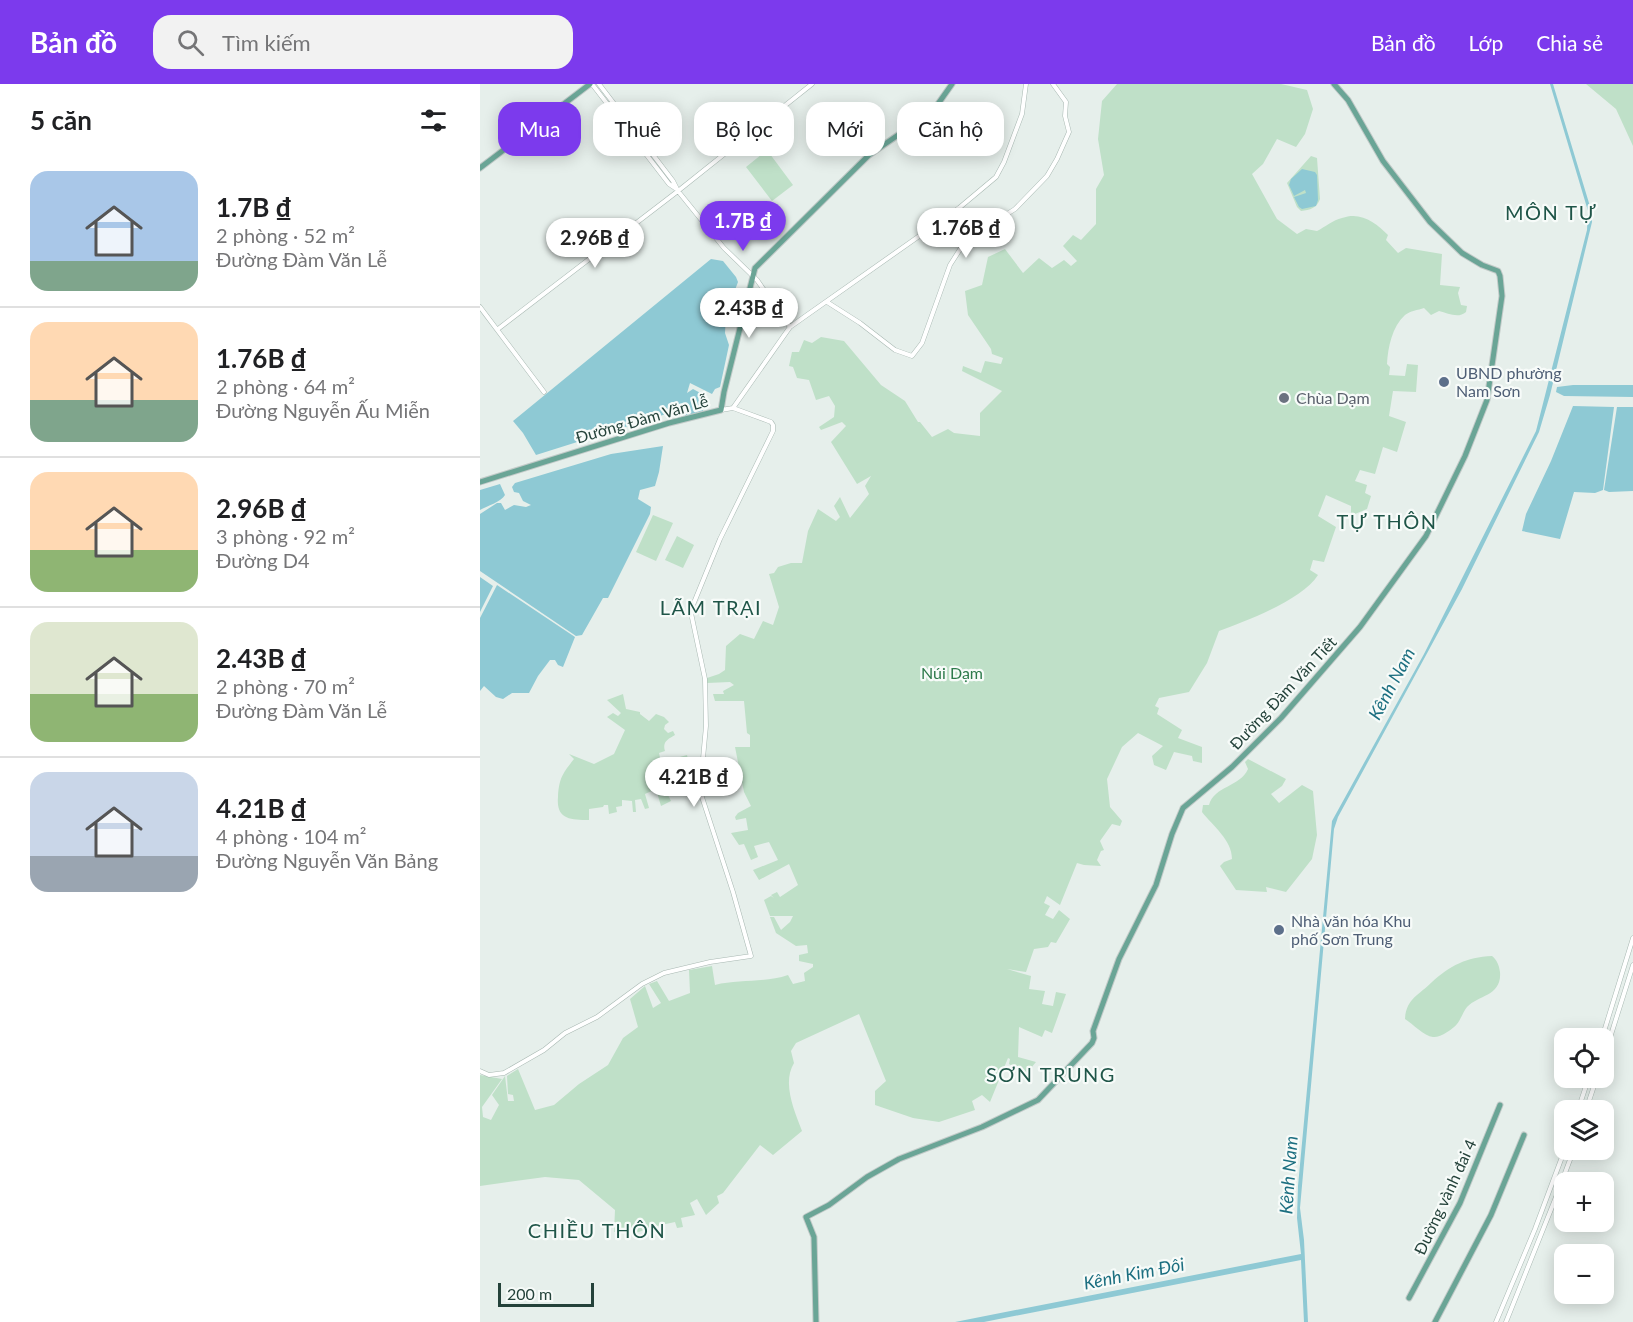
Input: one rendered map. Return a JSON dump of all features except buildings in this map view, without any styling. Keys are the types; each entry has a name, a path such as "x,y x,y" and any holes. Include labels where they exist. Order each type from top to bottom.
{"main road":[{"path":"480,168 591,84"},
{"name":"Đường Đàm Văn Lễ","path":"480,482 669,423 721,410 755,268 869,155 933,111 952,84"},
{"name":"Đường Đàm Văn Tiết","path":"816,1322 814,1237 806,1217 825,1208 867,1177 899,1159 982,1127 1038,1100 1089,1046 1094,1040 1093,1031 1119,959 1156,885 1172,834 1184,808 1232,767 1281,718 1360,627 1426,536 1465,456 1486,400 1502,296 1500,276 1498,271 1462,253 1430,222 1383,161 1348,100 1334,84"},
{"name":"Đường vành đai 4","path":"1409,1298 1460,1203 1500,1105"},
{"path":"1435,1322 1491,1215 1524,1135"}],"street":[{"path":"591,84 669,184 678,191 724,248 752,275 790,327"},
{"path":"599,84 674,181 678,191"},
{"path":"498,329 678,191 812,84"},
{"path":"734,408 790,327 959,208 996,177 1022,114 1026,84"},
{"path":"826,302 873,332 895,350 912,357 922,343 950,265 966,240 1015,209 1047,176 1057,159 1069,132 1065,116 1066,102 1053,84"},
{"path":"480,307 544,392"},
{"path":"480,1071 489,1075 504,1073 544,1050 565,1033 597,1017 642,984 664,973 710,962 751,956 700,791 706,726 705,679 691,613 720,539 773,431 773,426 771,422 734,408 721,410"},
{"path":"1605,1028 1633,938"},
{"path":"1613,1028 1633,965"},
{"path":"1496,1322 1536,1230 1561,1160"},
{"path":"1506,1322 1570,1160"}],"green space":[{"name":"Núi Dạm","path":"1117,84 1281,84 1307,90 1313,109 1305,134 1296,147 1277,139 1263,164 1252,174 1277,219 1297,234 1306,229 1317,231 1349,216 1362,217 1388,235 1386,240 1398,253 1406,248 1442,254 1440,285 1460,287 1458,293 1461,305 1467,306 1466,312 1456,315 1439,311 1431,315 1424,308 1407,314 1397,325 1388,351 1389,375 1405,376 1407,364 1418,365 1416,392 1393,391 1389,416 1406,422 1397,452 1383,447 1375,474 1360,470 1355,481 1367,485 1365,493 1371,496 1367,509 1355,514 1351,513 1351,506 1326,495 1318,516 1336,527 1324,562 1313,560 1310,570 1318,575 1300,593 1287,601 1219,631 1207,663 1189,692 1159,698 1155,706 1159,708 1157,714 1182,730 1178,738 1202,747 1202,763 1193,761 1192,756 1174,752 1166,770 1154,765 1152,756 1163,746 1138,733 1122,747 1107,779 1110,807 1122,821 1120,826 1112,824 1100,841 1104,850 1101,851 1097,860 1101,866 1077,863 1060,905 1047,896 1044,903 1050,906 1045,915 1053,919 1059,910 1070,919 1056,943 1051,942 1048,947 1034,949 1026,972 1007,969 1031,976 1029,989 1045,991 1042,1004 1053,1006 1056,992 1066,994 1052,1033 1045,1030 1042,1037 1019,1027 1018,1057 1036,1062 1026,1074 1009,1064 1010,1059 1008,1058 990,1102 982,1095 972,1101 975,1110 939,1122 913,1118 875,1105 875,1091 886,1081 859,1014 796,1043 791,1051 794,1063 789,1088 802,1131 773,1155 760,1145 723,1193 717,1196 719,1203 706,1215 697,1199 690,1203 695,1215 681,1218 683,1227 677,1228 675,1222 636,1233 614,1232 615,1210 579,1180 545,1177 480,1186 480,1075 502,1079 482,1107 483,1117 491,1120 499,1105 492,1095 505,1076 508,1101 514,1101 513,1095 508,1094 507,1076 518,1069 535,1110 554,1105 579,1084 608,1065 623,1038 638,1027 630,999 645,986 653,1008 661,1003 649,984 657,981 669,1001 690,993 689,970 712,966 715,985 788,975 793,984 805,981 804,973 813,967 813,964 799,961 799,955 808,953 807,945 796,946 776,933 770,917 774,917 781,930 793,916 770,916 764,900 771,896 774,898 771,895 777,892 780,897 798,885 789,864 759,880 753,870 778,860 769,842 754,846 758,857 751,860 744,844 739,845 731,833 748,830 746,818 736,820 735,817 751,806 744,792 735,747 750,747 744,701 715,701 713,694 724,694 723,691 734,685 730,682 707,683 707,678 725,670 726,646 740,634 754,639 763,621 773,625 779,607 769,574 774,573 778,567 791,563 802,563 808,531 818,509 836,521 840,517 834,506 840,497 850,518 869,494 865,486 871,476 857,484 831,442 846,426 842,422 821,430 819,427 834,417 835,406 829,396 816,400 809,380 797,378 793,367 789,366 792,352 799,352 804,340 812,343 821,337 844,341 881,385 905,401 918,422 932,437 948,429 954,433 980,436 980,413 1002,391 962,371 963,366 981,373 985,361 1001,364 1003,358 992,354 968,315 965,291 982,285 988,257 1005,249 1023,273 1039,258 1052,268 1064,260 1071,266 1077,261 1063,246 1073,235 1081,240 1096,224 1096,189 1104,175 1098,139 1102,101"},
{"path":"1586,84 1633,84 1633,146 1616,109"},
{"path":"760,156 771,156 793,185 772,201 746,167"},
{"path":"1311,156 1317,158 1320,199 1313,208 1301,211 1287,183"},
{"path":"653,515 673,523 656,561 636,552"},
{"path":"677,536 694,545 683,568 665,560"},
{"path":"623,694 626,709 640,712 649,721 656,714 669,722 664,729 668,733 673,731 675,735 665,743 665,751 659,753 661,762 687,755 689,764 679,764 676,784 667,793 671,801 661,806 656,789 645,794 649,808 645,809 641,799 635,800 636,812 633,812 632,801 622,800 622,806 616,807 617,812 609,814 608,805 604,805 589,809 589,820 570,819 562,814 558,804 562,776 574,759 569,754 594,764 614,754 625,730 607,717 613,713 618,716 621,713 607,700"},
{"path":"1248,759 1286,779 1282,786 1271,794 1279,803 1302,785 1313,791 1317,835 1312,859 1286,892 1266,887 1267,892 1236,890 1220,866 1232,859 1229,846 1202,812 1203,805 1209,805 1216,794 1244,775 1248,769 1245,762"},
{"path":"1492,956 1500,969 1500,980 1497,986 1489,994 1467,1007 1457,1024 1449,1031 1433,1037 1405,1019 1411,1002 1445,971 1466,960"}],"water":[{"name":"Kênh Nam","path":"1550,84 1553,84 1592,213 1592,222 1550,395 1539,432 1462,589 1338,817 1334,829 1300,1208 1308,1322 1304,1322 1301,1260 984,1322 955,1322 1301,1254 1297,1218 1298,1186 1332,821 1424,654 1536,431 1587,230 1588,211"},
{"path":"1302,169 1315,172 1317,175 1318,200 1316,206 1302,209 1294,197 1306,193 1305,190 1294,196 1289,185 1291,179"},
{"path":"711,259 723,261 738,282 726,314 725,333 729,345 720,387 712,394 690,383 687,393 693,389 706,396 703,411 683,417 682,409 536,455 513,421"},
{"path":"1633,385 1633,397 1564,396 1556,392 1557,387"},
{"path":"1573,406 1614,407 1603,490 1595,493 1574,492 1560,539 1522,531 1526,514"},
{"path":"1617,407 1633,407 1633,491 1609,492 1604,490"},
{"path":"663,446 655,486 640,490 638,499 651,507 650,514 608,598 603,598 582,635 576,636 480,571 480,514 497,503 501,503 505,510 514,505 526,507 531,505 523,501 519,493 514,492 512,487 515,483 611,454"},
{"path":"500,484 505,495 497,502 480,510 480,490"},
{"path":"480,577 493,586 480,612"},
{"path":"497,585 575,637 563,667 555,660 550,660 529,693 512,693 503,699 496,697 484,686 480,691 480,618"}],"place":[{"name":"UBND phường Nam Sơn","path":"1444,382"},
{"name":"Chùa Dạm","path":"1284,398"},
{"name":"Nhà văn hóa Khu phố Sơn Trung","path":"1279,930"}],"district":[{"name":"MÔN TỰ","path":"1551,213"},
{"name":"TỰ THÔN","path":"1387,522"},
{"name":"LÃM TRẠI","path":"711,608"},
{"name":"SƠN TRUNG","path":"1051,1075"},
{"name":"CHIỀU THÔN","path":"597,1231"}],"water label":[{"name":"Kênh Kim Đôi","path":"1134,1274"}]}
